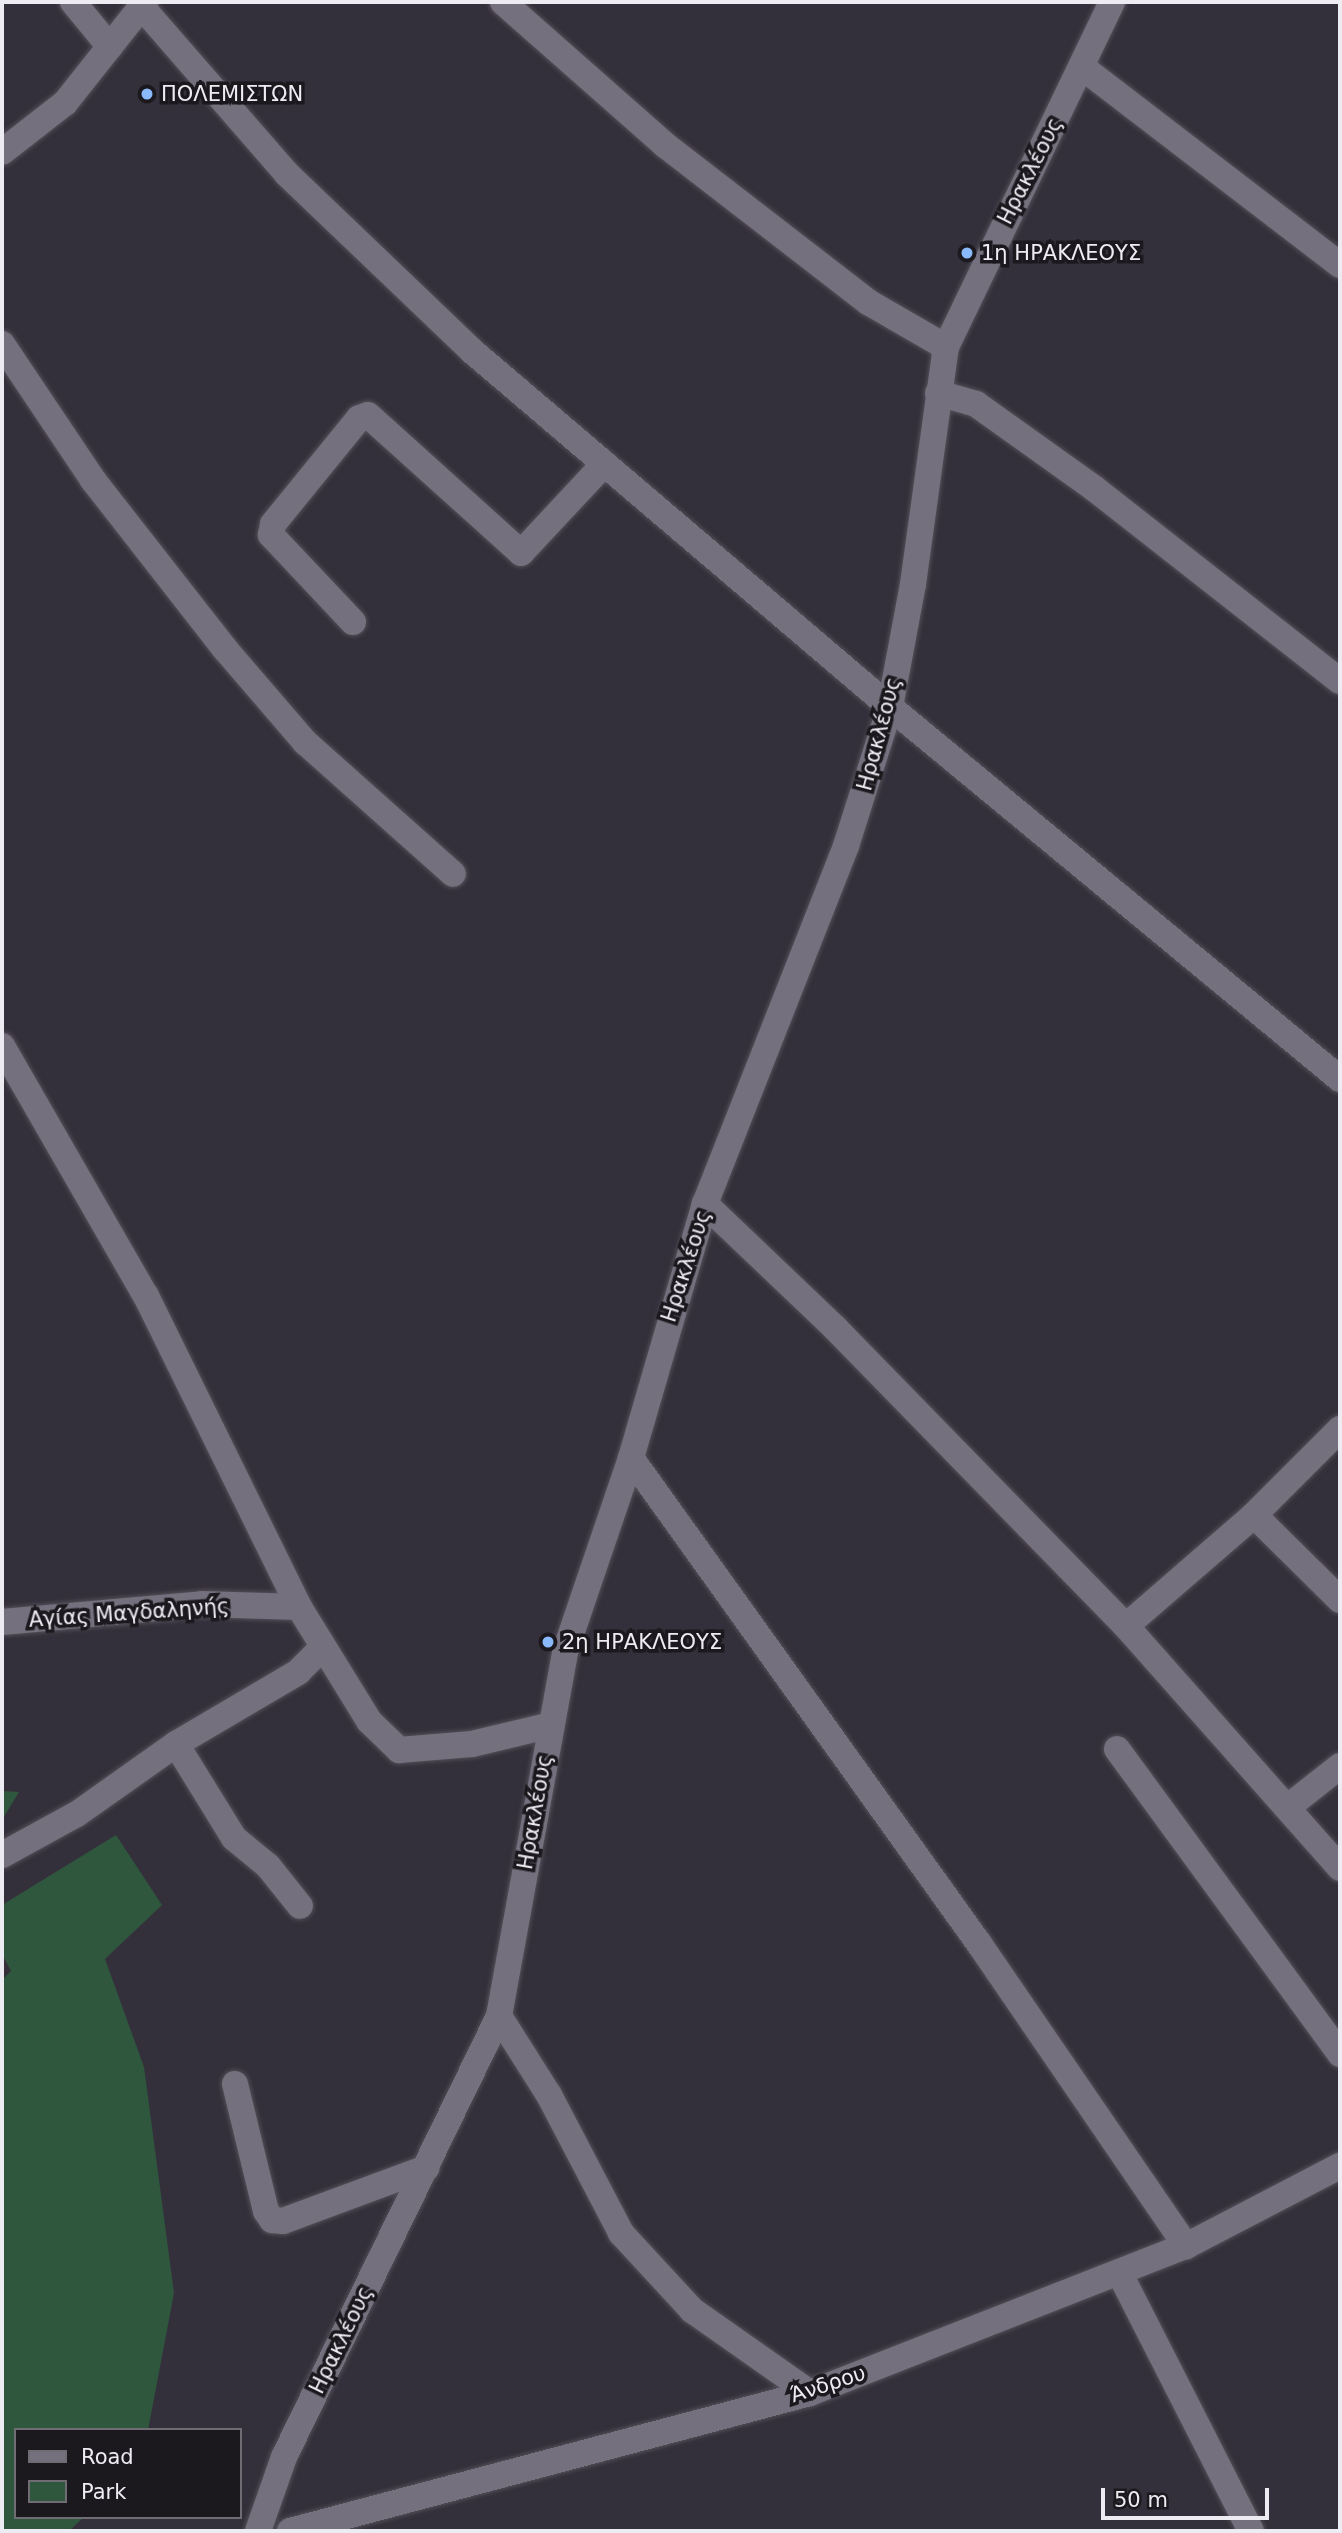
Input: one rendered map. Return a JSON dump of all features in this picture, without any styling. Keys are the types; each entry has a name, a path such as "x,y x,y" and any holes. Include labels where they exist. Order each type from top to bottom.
{"street":[{"path":"73,2 110,47"},
{"path":"503,2 665,145 868,302 946,347"},
{"name":"Ηρακλέους","path":"257,2531 284,2457 499,2016 566,1649 631,1458 705,1203 846,846 890,707 913,584 946,347 1112,2"},
{"path":"2,152 65,103 143,4 287,174 472,351 890,707 1340,1079"},
{"path":"1082,67 1340,265"},
{"path":"2,344 93,480 225,649 305,742 453,874"},
{"path":"938,393 975,404 1095,489 1340,681"},
{"path":"353,622 271,535 273,524 359,418 368,415 521,553 604,464"},
{"path":"2,1046 146,1296 299,1607 369,1721 399,1749 472,1744 551,1725"},
{"path":"705,1203 845,1338 1126,1626 1340,1868"},
{"path":"1126,1626 1254,1515 1340,1430"},
{"path":"631,1458 980,1945 1186,2246"},
{"path":"1254,1515 1340,1601"},
{"name":"Αγίας Μαγδαληνής","path":"2,1622 202,1604 299,1607"},
{"path":"2,1855 77,1814 176,1744 298,1672 323,1648"},
{"path":"176,1744 234,1838 268,1866 300,1906"},
{"path":"1117,1749 1340,2054"},
{"path":"1287,1807 1340,1766"},
{"path":"499,2016 549,2095 621,2233 692,2310 758,2361 810,2393"},
{"path":"235,2084 266,2211 272,2220 283,2221 426,2168"},
{"name":"Άνδρου","path":"290,2531 810,2393 990,2320 1120,2274 1186,2246 1340,2166"},
{"path":"1120,2274 1251,2531"}],"green space":[{"path":"2,1791 19,1792 2,1820"},
{"path":"116,1835 162,1905 105,1959 144,2067 174,2293 148,2428 14,2428 14,2519 82,2519 69,2531 2,2531 2,1980 11,1971 2,1954 2,1905"}],"place":[{"name":"ΠΟΛΕΜΙΣΤΩΝ","path":"147,94"},
{"name":"1η ΗΡΑΚΛΕΟΥΣ","path":"967,253"},
{"name":"2η ΗΡΑΚΛΕΟΥΣ","path":"548,1642"}]}
